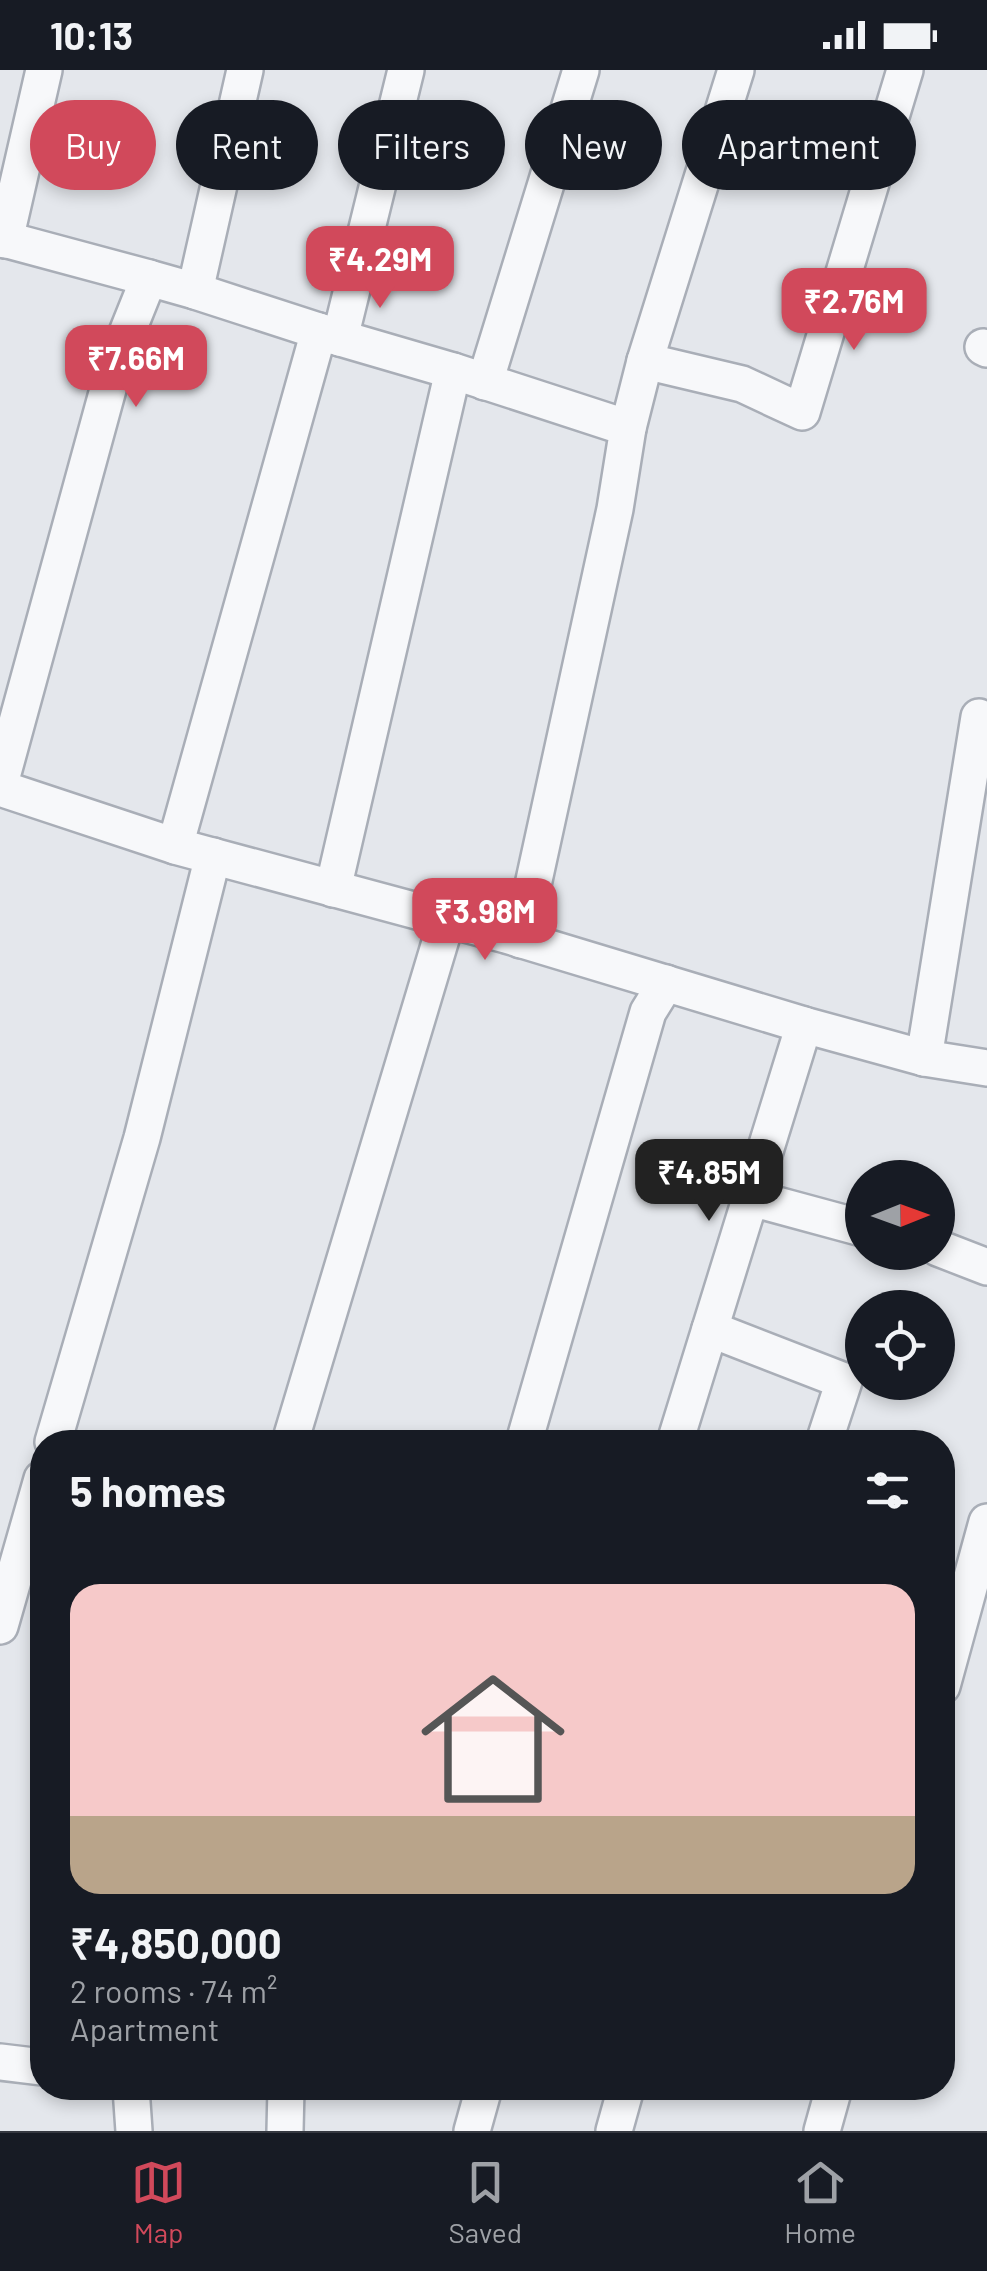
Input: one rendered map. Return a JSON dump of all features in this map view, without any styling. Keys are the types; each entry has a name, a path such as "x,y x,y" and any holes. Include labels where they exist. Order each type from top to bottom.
{"street":[{"path":"44,70 3,239 149,278 628,428"},
{"path":"195,292 245,70"},
{"path":"176,846 406,70"},
{"path":"332,889 469,376 581,70"},
{"path":"521,940 615,508 628,428 645,361 736,70"},
{"path":"645,361 742,384 802,412 906,70"},
{"path":"149,278 116,360 0,786 176,846 521,940 924,1058 987,1068"},
{"path":"924,1058 979,717"},
{"path":"57,1430 142,1138 213,856"},
{"path":"294,1430 446,919"},
{"path":"527,1430 648,1012 666,983"},
{"path":"679,1430 804,1025"},
{"path":"751,1198 845,1223"},
{"path":"955,1255 987,1267"},
{"path":"710,1328 844,1382 828,1430"},
{"path":"0,1626 30,1521"},
{"path":"955,1639 987,1522"},
{"path":"0,2062 30,2066"},
{"path":"131,2100 134,2131"},
{"path":"284,2131 285,2100"},
{"path":"472,2131 481,2100"},
{"path":"614,2131 623,2100"},
{"path":"822,2131 831,2100"}]}
